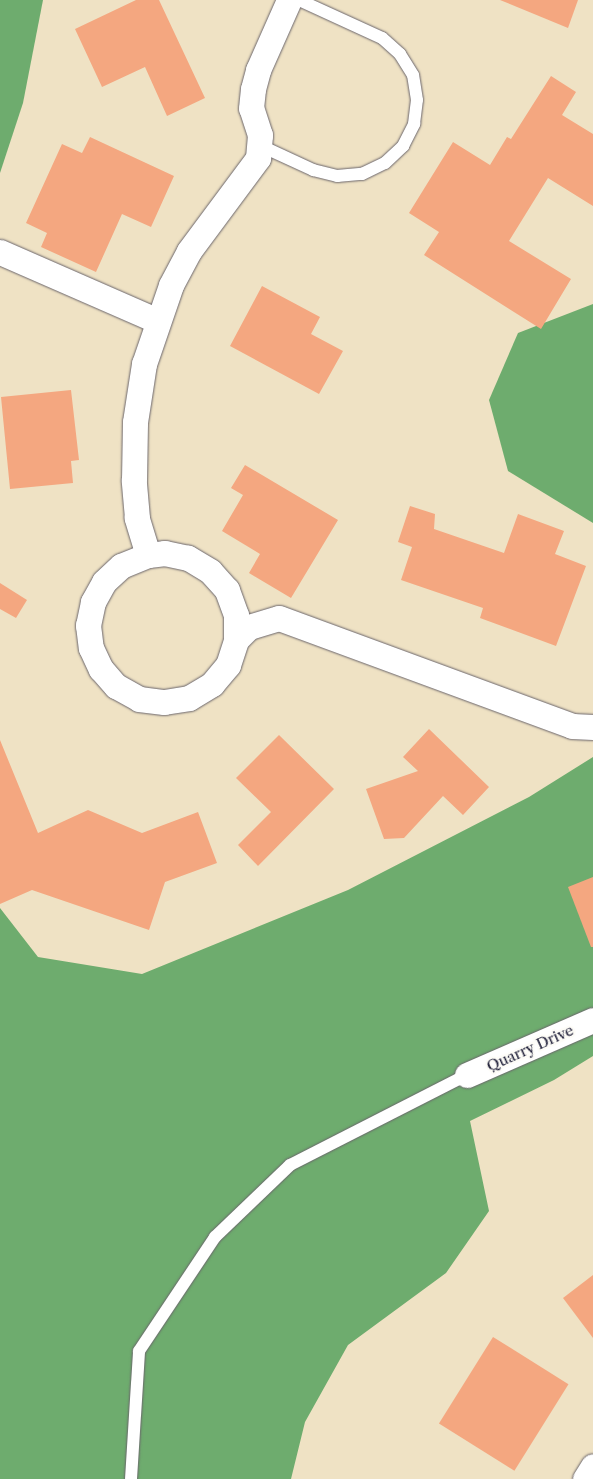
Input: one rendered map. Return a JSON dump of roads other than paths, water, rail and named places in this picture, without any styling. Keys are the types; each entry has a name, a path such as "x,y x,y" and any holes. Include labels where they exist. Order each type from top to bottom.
{"street":[{"path":"148,556 137,518 136,422 144,364 158,321 189,251 258,158 260,135 251,108 253,89 289,0"},
{"path":"0,252 158,321"},
{"path":"165,554 188,558 210,571 227,590 236,615 236,640 228,665 212,684 189,698 164,702 147,700 116,686 101,669 91,648 88,625 92,602 104,582 121,566 148,556 165,554"},
{"path":"236,640 249,627 279,618 572,726 593,727"},
{"name":"Quarry Drive","path":"467,1075 593,1020"},
{"path":"585,1479 593,1466"}],"lane":[{"path":"259,145 313,170 337,176 362,174 385,163 403,146 414,124 417,100 413,75 400,54 382,38 299,0"},
{"path":"131,1479 139,1351 215,1237 290,1165 467,1075"}]}
